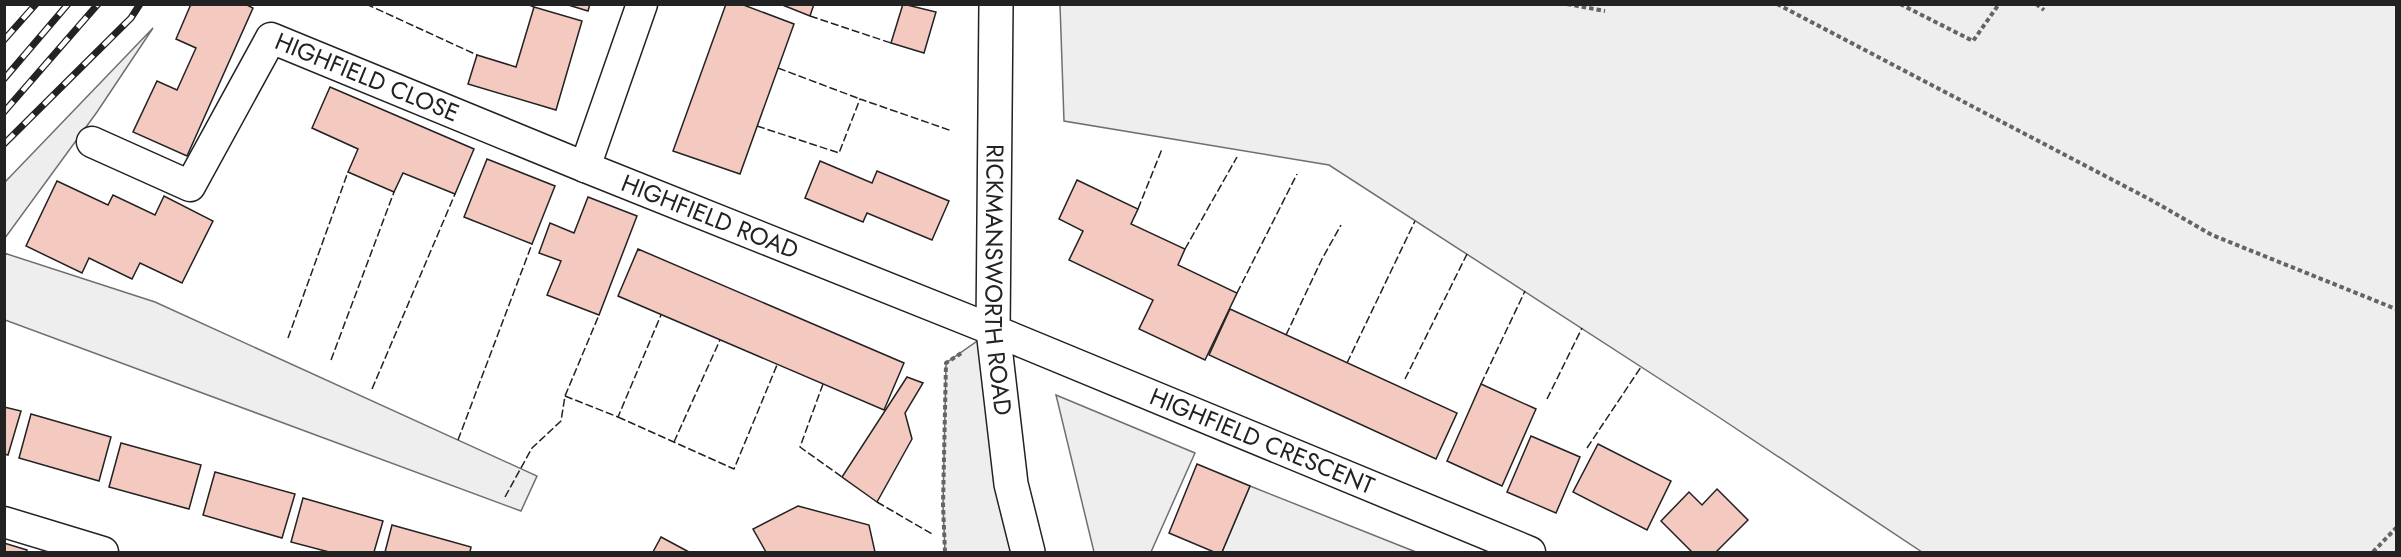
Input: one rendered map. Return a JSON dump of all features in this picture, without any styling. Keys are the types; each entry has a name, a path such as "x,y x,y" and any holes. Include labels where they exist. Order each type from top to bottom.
{"main road":[{"name":"RICKMANSWORTH ROAD","path":"996,4 993,330 1011,484 1028,552"}],"street":[{"path":"585,167 642,4"},
{"name":"HIGHFIELD CLOSE","path":"92,142 190,186 271,38 585,167"},
{"name":"HIGHFIELD ROAD","path":"585,167 993,330"},
{"name":"HIGHFIELD CRESCENT","path":"993,330 1530,552"},
{"path":"4,522 103,552"}],"path":[{"path":"1567,4 1605,11"},
{"path":"1777,4 2151,200 2212,235 2397,309"},
{"path":"1900,4 1973,41 1999,4"},
{"path":"2036,4 2044,10"},
{"path":"945,552 943,505 946,363 993,330"},
{"path":"2373,552 2397,528"}],"shaded area":[{"path":"1060,5 2396,5 2396,552 1922,552 1717,416 1329,165 1064,121"},
{"path":"153,28 97,112 5,238 5,182"},
{"path":"4,253 155,302 537,476 521,511 5,320"},
{"path":"993,330 1028,552 945,552 943,505 946,363"},
{"path":"1056,395 1195,453 1151,552 1094,552"},
{"path":"1250,486 1416,552 1222,552"}],"building":[{"path":"191,4 245,4 253,8 187,156 133,132 157,81 177,90 196,48 176,39"},
{"path":"565,4 590,4 588,11"},
{"path":"726,4 741,4 794,24 740,174 673,151"},
{"path":"780,4 814,4 810,16"},
{"path":"903,4 936,12 924,53 891,43"},
{"path":"534,7 582,21 556,110 468,84 477,55 516,67"},
{"path":"330,87 474,149 455,194 403,173 394,192 348,172 358,149 312,128"},
{"path":"487,159 555,186 532,244 464,217"},
{"path":"820,161 872,183 877,171 949,201 932,240 867,213 863,222 805,198"},
{"path":"1077,180 1138,209 1131,224 1185,249 1178,265 1237,293 1205,360 1139,329 1153,300 1069,260 1083,231 1059,219"},
{"path":"57,181 108,205 113,195 155,215 164,196 213,221 182,283 140,263 132,279 89,258 82,273 26,246"},
{"path":"588,197 637,216 599,315 547,295 561,261 539,253 550,223 574,233"},
{"path":"638,249 904,363 884,410 618,296"},
{"path":"1230,309 1457,413 1436,459 1209,355"},
{"path":"907,377 923,383 905,413 912,439 877,502 842,477"},
{"path":"1481,384 1536,409 1502,486 1447,461"},
{"path":"4,407 21,411 8,455 4,454"},
{"path":"31,414 111,437 99,481 19,458"},
{"path":"1531,436 1580,457 1556,513 1507,492"},
{"path":"121,443 201,465 189,509 109,487"},
{"path":"1598,444 1671,481 1647,530 1573,492"},
{"path":"1197,464 1250,486 1222,552 1214,552 1169,533"},
{"path":"215,472 295,494 282,538 203,515"},
{"path":"1717,489 1748,520 1716,552 1692,552 1661,521 1689,492 1702,505"},
{"path":"303,498 383,521 374,552 329,552 291,542"},
{"path":"798,506 869,525 875,552 766,552 753,529"},
{"path":"392,525 471,547 470,552 385,552"},
{"path":"661,537 689,552 653,552"},
{"path":"4,543 27,550 26,552 4,552"}],"railway":[{"path":"4,40 36,4"},
{"path":"4,79 68,4"},
{"path":"4,112 98,4"},
{"path":"4,144 131,18 140,4"}],"fence":[{"path":"366,4 477,55"},
{"path":"527,4 534,7"},
{"path":"810,16 891,43"},
{"path":"778,68 860,99"},
{"path":"757,126 839,153 860,99 952,131"},
{"path":"1138,209 1162,149"},
{"path":"1185,249 1237,157"},
{"path":"288,338 348,172"},
{"path":"1237,293 1297,174"},
{"path":"331,360 394,192"},
{"path":"372,389 455,194"},
{"path":"1347,363 1415,221"},
{"path":"1286,335 1341,225"},
{"path":"458,440 532,244"},
{"path":"1405,379 1467,254"},
{"path":"1481,384 1525,291"},
{"path":"505,497 532,448 561,421 565,396 599,315"},
{"path":"565,396 618,417 661,315"},
{"path":"1547,399 1582,328"},
{"path":"674,442 720,340"},
{"path":"618,417 734,469 777,365"},
{"path":"1587,448 1641,367"},
{"path":"823,384 800,447 842,477"},
{"path":"877,502 934,535"}]}
